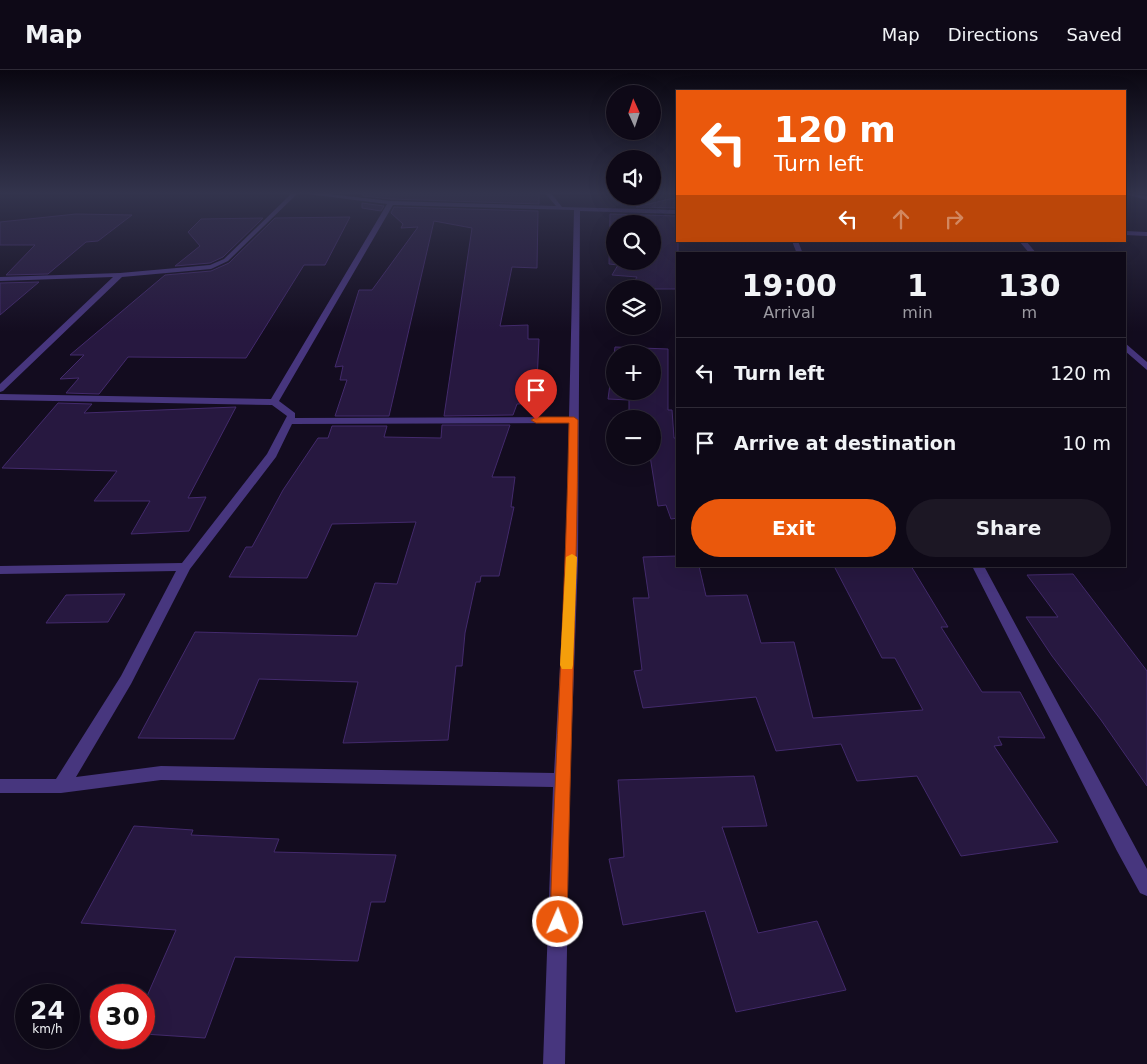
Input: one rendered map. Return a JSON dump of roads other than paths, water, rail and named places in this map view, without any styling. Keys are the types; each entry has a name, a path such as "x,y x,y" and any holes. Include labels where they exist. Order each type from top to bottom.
{"street":[{"path":"0,279 120,275 204,269 219,265 246,239"},
{"path":"274,402 370,239"},
{"path":"554,1064 562,780 572,560 577,239"},
{"path":"1023,242 1032,252"},
{"path":"0,389 120,275"},
{"path":"1126,347 1147,367"},
{"path":"0,397 274,402 292,415 272,455 185,567 126,680 61,786"},
{"path":"289,421 574,420"},
{"path":"0,570 185,567"},
{"path":"979,567 1118,836 1147,887"},
{"path":"0,786 61,786 161,772 562,780"}]}
